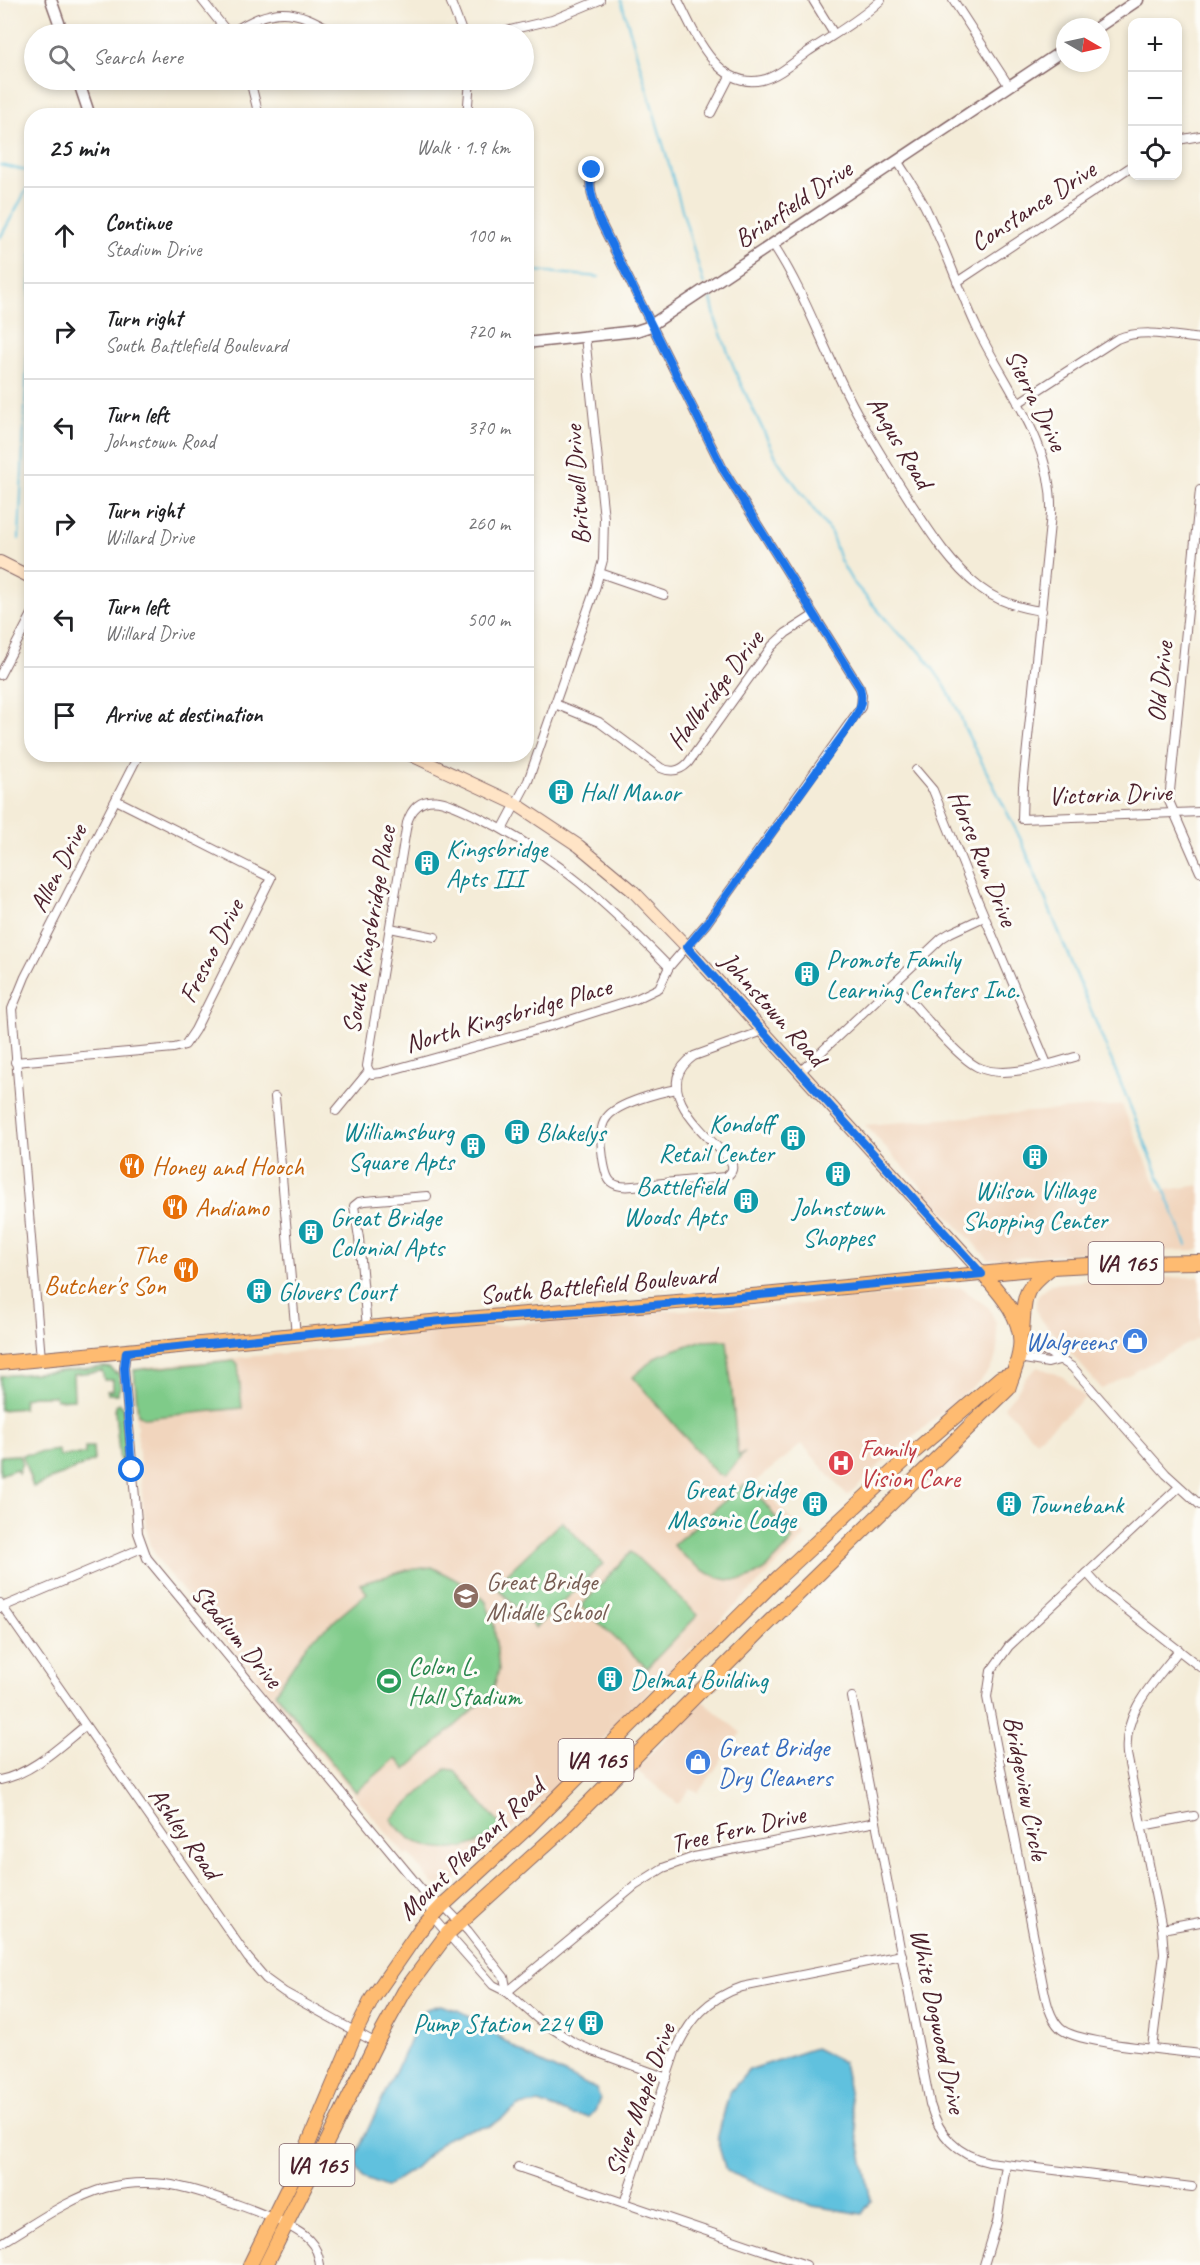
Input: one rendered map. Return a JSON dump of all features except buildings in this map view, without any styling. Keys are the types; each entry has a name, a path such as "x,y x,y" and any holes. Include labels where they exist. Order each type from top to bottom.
{"main road":[{"path":"0,562 24,574"},
{"name":"Johnstown Road","path":"426,762 516,804 550,825 608,868 633,891 687,947 982,1274"},
{"name":"South Battlefield Boulevard","path":"0,1363 367,1328 722,1299 1052,1267 1200,1262"},
{"name":"VA 165","path":"1020,1349 1026,1293 1031,1284 1052,1267"},
{"path":"982,1274 1006,1301 1018,1327 1020,1349"},
{"name":"Mount Pleasant Road","path":"250,2265 280,2222 404,1992 448,1933 566,1826 758,1633 1008,1389 1020,1349"},
{"name":"Mount Pleasant Road","path":"266,2265 307,2149 356,2031 372,1998 400,1956 432,1916 529,1826 779,1577 915,1451 1000,1378 1012,1374"},
{"path":"916,1479 941,1446 981,1406 984,1393"}],"street":[{"path":"51,0 59,24"},
{"path":"202,0 221,24"},
{"path":"450,0 459,24"},
{"path":"534,24 600,0"},
{"path":"678,0 720,69 730,76 750,81 769,77 865,14 881,0"},
{"path":"813,0 834,34"},
{"path":"953,0 1009,86"},
{"path":"1110,19 1138,0"},
{"path":"247,24 261,16 289,13 320,24"},
{"name":"Briarfield Drive","path":"534,342 636,331 651,325 1056,55"},
{"path":"711,113 730,76"},
{"path":"81,90 87,108"},
{"path":"253,90 258,108"},
{"path":"468,108 469,90"},
{"path":"1182,139 1200,136"},
{"name":"Sierra Drive","path":"898,162 928,212 995,365 1042,450 1051,495 1042,611 1023,786 1022,819"},
{"name":"Constance Drive","path":"957,282 1128,169"},
{"name":"North Kingsbridge Place","path":"369,1071 372,1074 388,1072 536,1030 636,999 659,987 669,967 706,924 861,707 860,688 724,471 599,219 590,182 592,170"},
{"name":"Angus Road","path":"773,244 798,286 837,374 871,438 923,522 959,568 981,589 1001,601 1018,607 1042,611"},
{"path":"1018,403 1128,334 1139,332 1200,339"},
{"name":"Britwell Drive","path":"503,828 528,781 600,573 605,540 604,518 585,336"},
{"name":"Old Drive","path":"1200,490 1169,801 1200,872"},
{"path":"600,573 664,595"},
{"name":"Hallbridge Drive","path":"555,704 576,711 607,727 666,771 678,770 688,763 772,646 786,633 814,615"},
{"path":"0,675 24,629"},
{"name":"Allen Drive","path":"41,1359 15,1062 13,1005 25,977 135,762"},
{"name":"Horse Run Drive","path":"916,770 933,790 1047,1064"},
{"name":"Fresno Drive","path":"15,1062 174,1048 185,1044 195,1030 271,878 116,800"},
{"name":"South Kingsbridge Place","path":"369,1071 367,1066 407,823 412,813 424,802 443,801 503,828"},
{"name":"Victoria Drive","path":"1022,819 1200,812"},
{"path":"503,828 571,875 623,919 669,967"},
{"path":"800,1072 950,933 984,917"},
{"path":"390,928 435,936"},
{"path":"895,983 954,1048 979,1068 1002,1071 1075,1057"},
{"path":"677,1089 620,1108 603,1124 605,1172 613,1184 633,1186 725,1178 731,1174 733,1167 730,1160 682,1106 677,1089 680,1069 694,1056 763,1031"},
{"path":"336,1111 369,1071"},
{"path":"275,1097 296,1336"},
{"path":"367,1328 354,1206 364,1201 427,1196"},
{"path":"1020,1349 1048,1352 1072,1367 1132,1437 1179,1487 1200,1505"},
{"name":"Stadium Drive","path":"126,1352 124,1368 135,1502 142,1548 157,1573 430,1900 443,1905 459,1922 504,1977 507,1992"},
{"name":"Bridgeview Circle","path":"1179,1487 1008,1646 990,1675 988,1703 1042,1985 1053,2017 1062,2030 1077,2037 1200,2054"},
{"path":"1,1606 142,1548"},
{"path":"1088,1573 1103,1592 1200,1667"},
{"name":"Ashley Road","path":"1,1606 229,1933 256,1968 284,1992 376,2043"},
{"path":"1152,2048 1164,1954 1162,1929 1127,1754 1128,1726 1140,1700 1179,1650"},
{"name":"White Dogwood Drive","path":"852,1697 936,2122 949,2140 962,2152 981,2160 1192,2187"},
{"path":"0,1780 32,1766 85,1726"},
{"path":"1142,1826 1194,1815"},
{"name":"Tree Fern Drive","path":"507,1992 636,1886 663,1868 694,1857 876,1822"},
{"path":"430,1900 432,1916"},
{"name":"Stadium Drive","path":"432,1916 493,1985 507,1992 539,2020 573,2042 592,2051 667,2078"},
{"path":"1162,1929 1200,1922"},
{"name":"Silver Maple Drive","path":"624,2203 684,2032 705,2006 726,1993 755,1984 902,1955"},
{"path":"984,2265 997,2222 1006,2165"},
{"path":"518,2167 806,2265"},
{"path":"0,2244 84,2196 107,2187 140,2183 186,2188 280,2222 310,2241 318,2254 320,2265"}],"shaded area":[{"name":"Wilson Village Shopping Center","path":"1122,1105 1159,1191 1200,1185 1200,1250 1087,1252 989,1260 865,1125"},
{"path":"1200,1277 1200,1337 1102,1389 1039,1317 1036,1310 1039,1294 1051,1284 1104,1279"},
{"name":"Great Bridge Middle School","path":"960,1287 989,1308 996,1323 998,1347 994,1362 981,1380 886,1459 847,1496 802,1444 756,1481 806,1536 659,1681 556,1789 449,1886 433,1884 409,1854 406,1856 162,1566 149,1543 143,1506 133,1379 143,1367 359,1346 393,1335 659,1311 775,1307"},
{"path":"1038,1367 1063,1377 1085,1398 1036,1441 1004,1407 1025,1378"},
{"path":"703,1701 741,1733 698,1793 691,1788 678,1804 635,1769"}],"green space":[{"path":"727,1340 738,1456 745,1452 725,1476 718,1475 633,1377 657,1356 700,1341"},
{"path":"234,1360 238,1364 242,1408 145,1418 138,1414 134,1370"},
{"path":"111,1368 115,1373 118,1372 121,1385 117,1394 107,1394 107,1391 113,1390 113,1380 104,1380 102,1371 73,1374 74,1399 56,1400 55,1396 33,1396 24,1398 23,1408 0,1410 0,1376"},
{"path":"119,1403 123,1407 128,1462 124,1466 120,1463 115,1411"},
{"path":"85,1447 93,1447 94,1461 33,1487 22,1455 58,1450 59,1456 85,1454"},
{"path":"19,1455 22,1463 18,1473 16,1469 0,1475 0,1456"},
{"path":"743,1485 752,1487 793,1540 773,1562 759,1573 747,1578 724,1579 701,1569 673,1545"},
{"path":"562,1521 603,1564 535,1628 495,1585"},
{"path":"631,1552 698,1615 647,1668 581,1606"},
{"name":"Colon L. Hall Stadium","path":"432,1567 475,1590 486,1602 494,1625 499,1670 492,1693 406,1770 396,1758 356,1792 275,1693 307,1644 367,1593 360,1584 407,1570"},
{"path":"446,1769 454,1770 502,1827 474,1844 444,1849 429,1847 402,1832 391,1819"}],"water":[{"path":"440,2005 460,2011 529,2057 596,2089 600,2098 595,2111 589,2117 573,2115 539,2103 519,2106 491,2126 462,2131 444,2140 412,2170 386,2187 362,2178 354,2159 424,2010"},
{"path":"815,2048 843,2062 871,2201 862,2214 813,2206 726,2171 717,2140 729,2093 749,2070"}],"waterway":[{"path":"621,0 704,285"},
{"path":"0,165 24,170"},
{"path":"0,238 24,194"},
{"path":"534,271 599,277"},
{"path":"710,294 716,321 738,378 778,461 831,533 840,560 852,581 897,632 922,653 945,686 959,712 965,729 1022,842 1187,1245"},
{"path":"19,539 24,429"}],"place":[{"name":"Hall Manor","path":"561,792"},
{"name":"Kingsbridge Apts III","path":"427,863"},
{"name":"Promote Family Learning Centers Inc.","path":"807,974"},
{"name":"Blakelys","path":"517,1132"},
{"name":"Kondoff Retail Center","path":"793,1138"},
{"name":"Williamsburg Square Apts","path":"473,1146"},
{"name":"Wilson Village Shopping Center","path":"1035,1157"},
{"name":"Honey and Hooch","path":"132,1166"},
{"name":"Johnstown Shoppes","path":"838,1174"},
{"name":"Battlefield Woods Apts","path":"746,1201"},
{"name":"Andiamo","path":"175,1207"},
{"name":"Great Bridge Colonial Apts","path":"311,1232"},
{"name":"The Butcher's Son","path":"186,1270"},
{"name":"Glovers Court","path":"259,1291"},
{"name":"Walgreens","path":"1135,1341"},
{"name":"Family Vision Care","path":"841,1463"},
{"name":"Great Bridge Masonic Lodge","path":"815,1504"},
{"name":"Townebank","path":"1009,1504"},
{"name":"Great Bridge Middle School","path":"466,1596"},
{"name":"Delmat Building","path":"610,1679"},
{"name":"Colon L. Hall Stadium","path":"389,1681"},
{"name":"Great Bridge Dry Cleaners","path":"698,1762"},
{"name":"Pump Station 224","path":"591,2023"}],"route":[{"path":"132,1470 124,1368 126,1352 452,1320 600,1310 982,1274 687,947 847,729 861,707 862,695 860,688 713,452 599,219 590,182 592,170"}]}
